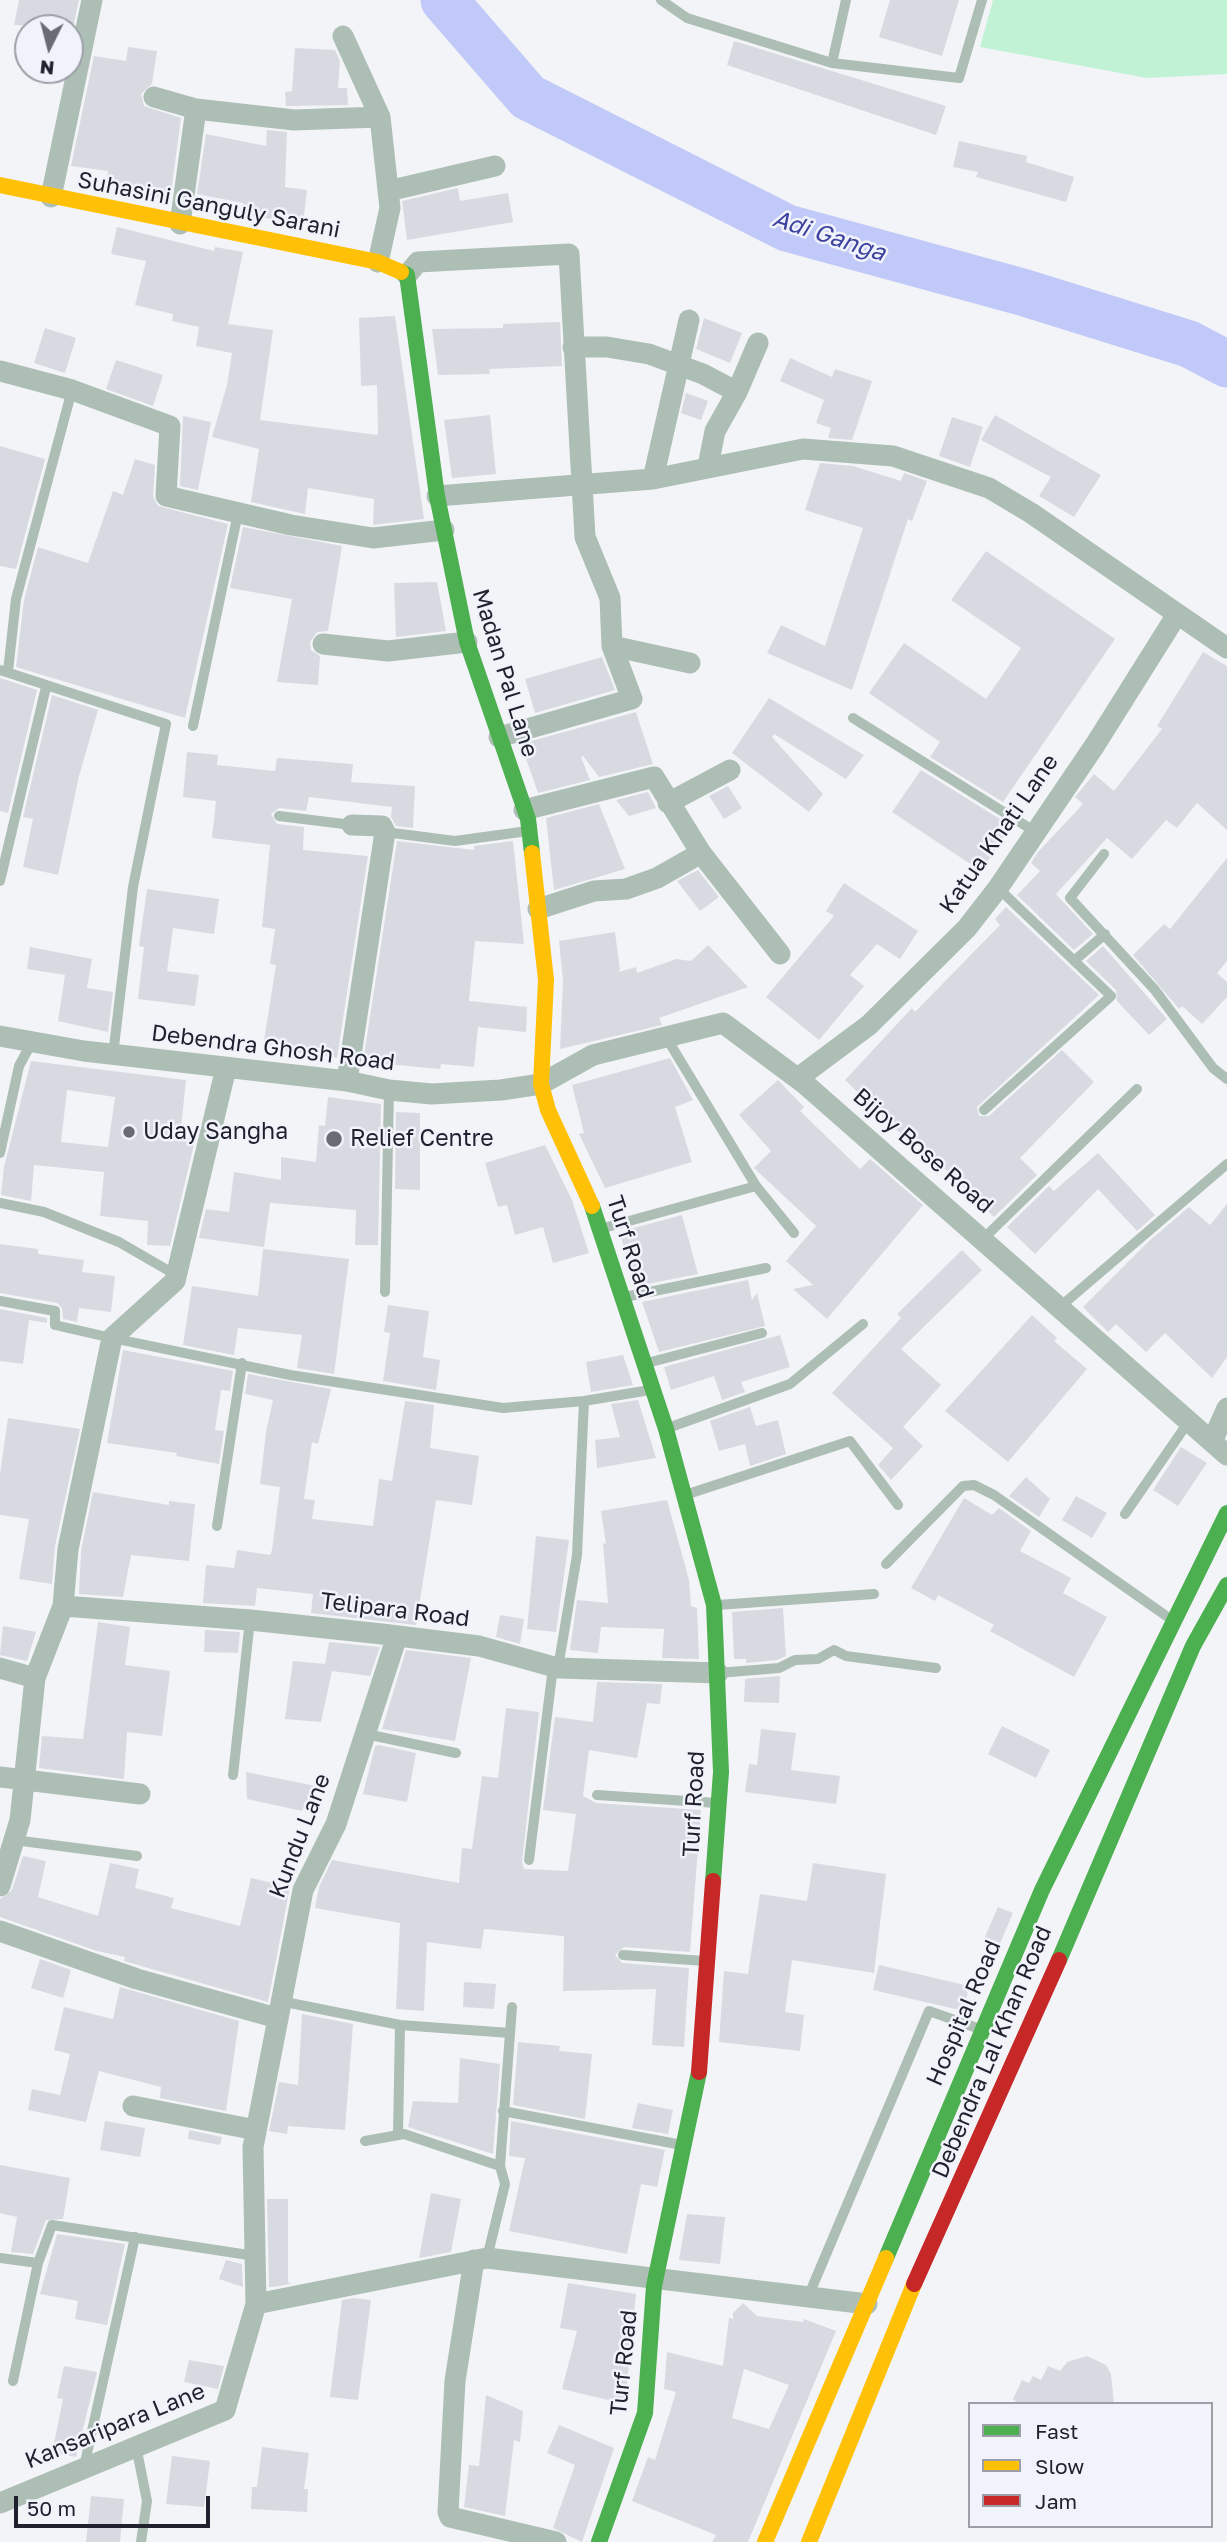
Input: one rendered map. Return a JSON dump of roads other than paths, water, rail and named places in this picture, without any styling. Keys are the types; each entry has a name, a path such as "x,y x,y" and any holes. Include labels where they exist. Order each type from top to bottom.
{"street":[{"path":"51,197 92,0"},
{"path":"343,36 380,117 390,208 379,262"},
{"path":"154,97 196,109 294,120 380,117"},
{"path":"180,224 196,109"},
{"path":"388,191 495,166"},
{"name":"Suhasini Ganguly Sarani","path":"0,185 180,224 379,262 407,275"},
{"path":"407,275 418,262 569,254 585,537 610,598 612,646 632,699 499,737"},
{"name":"Madan Pal Lane","path":"407,275 437,496 467,642 529,831 546,980 541,1084"},
{"path":"653,479 689,320"},
{"path":"708,466 715,431 737,392 758,342"},
{"path":"573,347 607,347 649,354 703,374 737,392"},
{"path":"0,371 72,390 170,426 166,496 239,513 373,538 443,530"},
{"path":"437,496 653,479 803,449 893,456 989,488 1031,513 1176,616 1227,648"},
{"name":"Katua Khati Lane","path":"798,1078 869,1025 967,928 998,888 1034,831 1095,745 1176,616"},
{"path":"323,644 388,651 467,642"},
{"path":"612,646 690,663"},
{"path":"668,803 730,770"},
{"path":"524,810 654,777 701,853 780,954"},
{"path":"347,1081 385,832 382,826 352,825"},
{"path":"538,909 594,891 626,889 647,882 701,853"},
{"name":"Bijoy Bose Road","path":"541,1084 593,1055 723,1023 798,1078 1220,1448"},
{"name":"Debendra Ghosh Road","path":"0,1036 113,1055 347,1081 389,1090 432,1094 501,1090 541,1084"},
{"path":"0,1886 20,1820 34,1678 63,1606 68,1549 112,1338 175,1281 226,1068"},
{"name":"Turf Road","path":"541,1084 548,1110 588,1193 600,1229 666,1429 714,1605 722,1772 700,2066 656,2279 645,2413 599,2542"},
{"path":"1220,1448 1227,1408"},
{"name":"Hospital Road","path":"765,2542 980,2029 1042,1890 1227,1513"},
{"name":"Debendra Lal Khan Road","path":"809,2542 896,2324 1013,2068 1193,1646 1227,1585"},
{"name":"Telipara Road","path":"63,1606 250,1620 479,1646 556,1667 718,1673"},
{"name":"Kundu Lane","path":"256,2304 253,2147 303,1890 336,1825 397,1636"},
{"path":"0,1668 34,1678"},
{"path":"0,1777 139,1794"},
{"path":"0,1931 137,1979 278,2009"},
{"path":"133,2106 256,2130"},
{"path":"256,2304 480,2259 867,2304"},
{"path":"480,2259 455,2381 448,2512 450,2517 556,2542"},
{"name":"Kansaripara Lane","path":"0,2503 225,2410 256,2304"}],"lane":[{"path":"662,0 687,18 832,63 959,78 982,0"},
{"path":"832,63 846,0"},
{"path":"72,390 16,598 4,671 46,687 166,724 133,887 113,1055"},
{"path":"192,726 239,513"},
{"path":"0,881 46,687"},
{"path":"853,718 1034,831"},
{"path":"279,817 352,825"},
{"path":"385,832 455,841 529,831"},
{"path":"1104,854 1070,898 1155,990 1213,1068 1227,1079"},
{"path":"984,1110 1111,996 998,888"},
{"path":"1074,961 1105,934"},
{"path":"666,1037 756,1186 794,1233"},
{"path":"0,1153 19,1066 32,1042"},
{"path":"983,1239 1137,1089"},
{"path":"385,1292 389,1090"},
{"path":"1061,1306 1227,1164"},
{"path":"600,1229 756,1186"},
{"path":"0,1203 44,1212 119,1242 176,1275"},
{"path":"622,1297 766,1268"},
{"path":"0,1301 55,1311 55,1325 112,1338 290,1375 503,1408 584,1401 653,1390"},
{"path":"666,1429 790,1384 863,1324"},
{"path":"644,1364 762,1333"},
{"path":"217,1526 242,1363"},
{"path":"529,1860 556,1667 577,1555 584,1401"},
{"path":"1125,1514 1189,1421"},
{"path":"685,1495 850,1441 898,1504"},
{"path":"886,1564 963,1486 974,1485 994,1495 1174,1621"},
{"path":"714,1605 874,1594"},
{"path":"233,1775 250,1620"},
{"path":"718,1673 779,1668 795,1660 818,1659 834,1650 846,1656 936,1668"},
{"path":"366,1734 456,1753"},
{"path":"597,1795 719,1804"},
{"path":"14,1840 137,1856"},
{"path":"623,1955 708,1961"},
{"path":"480,2259 505,2184 499,2166 512,2007"},
{"path":"278,2009 400,2025 510,2033"},
{"path":"808,2297 929,2011 980,2029"},
{"path":"398,2135 400,2025"},
{"path":"503,2111 683,2145"},
{"path":"365,2141 398,2135 499,2166"},
{"path":"13,2381 37,2263 52,2225 255,2256"},
{"path":"84,2467 135,2237"},
{"path":"0,2258 37,2263"},
{"path":"136,2446 148,2501 141,2542"}],"waterway":[{"name":"Adi Ganga","path":"444,0 528,97 787,228 1022,292 1189,344 1227,364"}],"place":[{"name":"Uday Sangha","path":"129,1132"},
{"name":"Relief Centre","path":"334,1139"}]}
